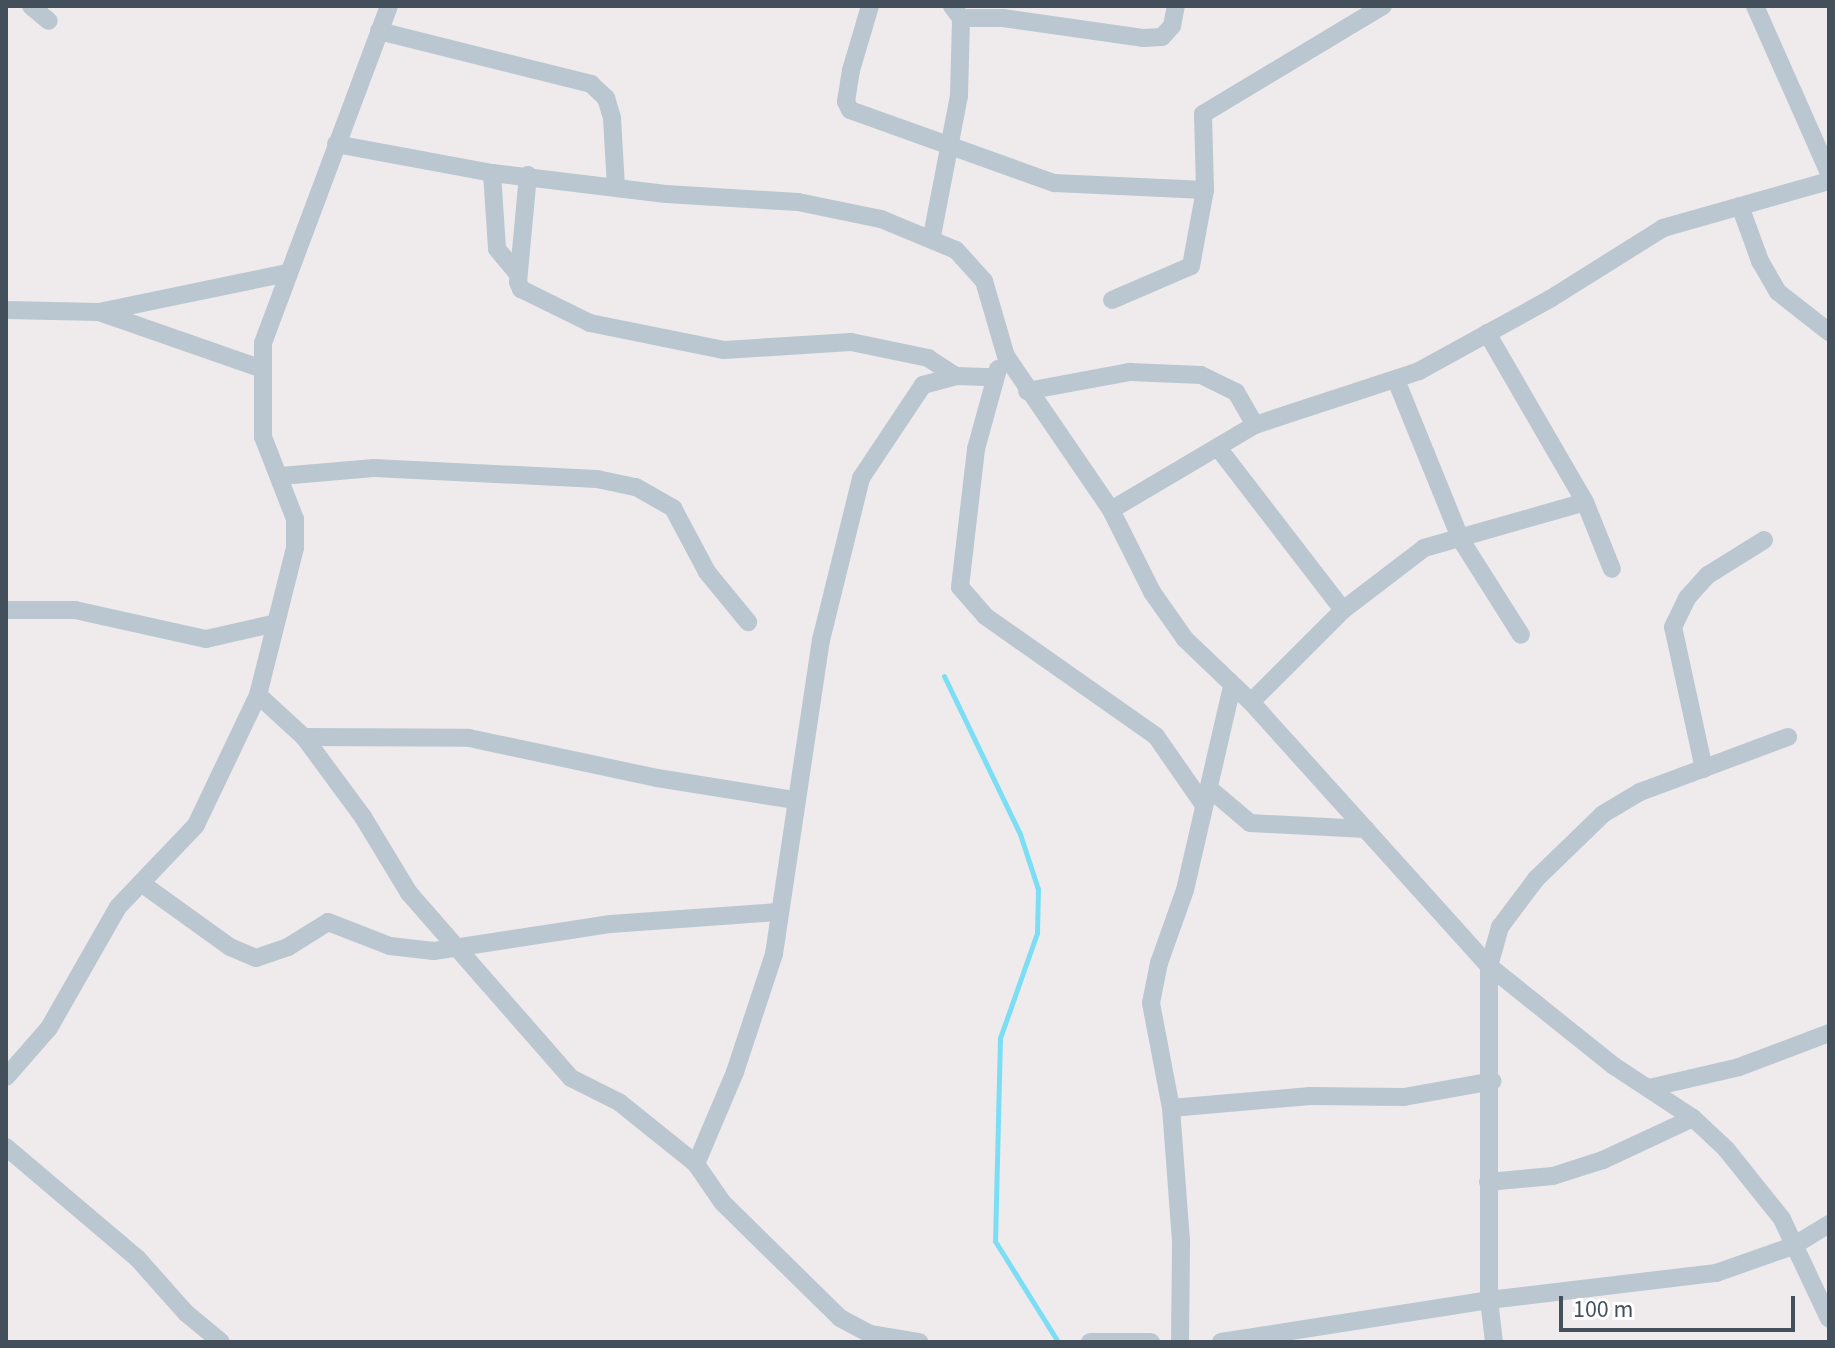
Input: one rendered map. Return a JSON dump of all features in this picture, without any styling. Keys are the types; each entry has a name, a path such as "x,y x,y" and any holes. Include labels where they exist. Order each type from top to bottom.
{"street":[{"path":"31,6 49,21"},
{"path":"6,1077 49,1028 118,907 174,851 211,801 258,695 272,624 295,548 295,519 281,476 263,437 260,368 271,313 389,6"},
{"path":"870,6 851,70 846,102 850,110 1054,183 1205,190"},
{"path":"932,236 951,147 960,83 956,12 1143,38 1162,37 1172,26 1176,6"},
{"path":"1112,300 1191,266 1205,190 1203,114 1383,6"},
{"path":"1755,6 1820,125 1829,173"},
{"path":"379,31 591,84 606,98 612,118 616,187"},
{"path":"336,144 492,173 798,202 881,219 932,236 956,250 984,281 1006,356 1111,510 1152,592 1185,639 1251,702 1489,966 1693,1118 1758,1187 1793,1246 1829,1319"},
{"path":"492,173 497,249 517,273"},
{"path":"528,175 517,273 521,289 590,323 724,350 851,342 928,358 956,376"},
{"path":"1111,510 1255,425 1396,380 1487,333 1663,228 1829,181"},
{"path":"1740,206 1760,261 1778,292 1829,332"},
{"path":"6,310 99,312 288,273"},
{"path":"99,312 260,368"},
{"path":"1487,333 1585,502 1612,569"},
{"path":"1006,356 993,377 976,449 960,587 985,616 1156,736 1206,797 1250,823 1366,829"},
{"path":"1027,391 1130,372 1201,375 1236,392 1255,425"},
{"path":"696,1164 735,1072 774,954 821,640 861,478 923,385 956,376 993,377"},
{"path":"1396,380 1461,540 1521,635"},
{"path":"1219,449 1343,610"},
{"path":"281,476 374,468 597,479 636,487 673,508 707,572 748,622"},
{"path":"1251,702 1343,610 1424,548 1461,540 1585,502"},
{"path":"1704,769 1673,627 1687,598 1708,575 1764,540"},
{"path":"6,610 75,610 206,639 272,624"},
{"path":"1180,1342 1181,1241 1171,1108 1151,1003 1159,963 1185,890 1232,687"},
{"path":"258,695 304,737 363,817 409,893 463,949 571,1078 619,1102 696,1164 722,1202 840,1318 870,1334 919,1342"},
{"path":"304,737 469,738 795,800"},
{"path":"1494,1342 1489,1300 1488,1182 1493,1081 1489,966 1506,916 1579,832 1640,792 1788,737"},
{"path":"141,883 230,947 256,958 288,947 328,922 390,946 463,949 611,924 778,912"},
{"path":"1649,1088 1739,1067 1829,1033"},
{"path":"1171,1108 1310,1096 1404,1097 1493,1081"},
{"path":"1488,1182 1578,1168 1693,1118"},
{"path":"6,1147 138,1259 186,1313 221,1342"},
{"path":"1221,1342 1306,1336 1489,1300 1716,1273 1793,1246 1829,1224"},
{"path":"1090,1342 1151,1342"}],"waterway":[{"path":"944,676 1020,834 1038,889 1037,933 1000,1038 995,1241 1058,1342"}]}
